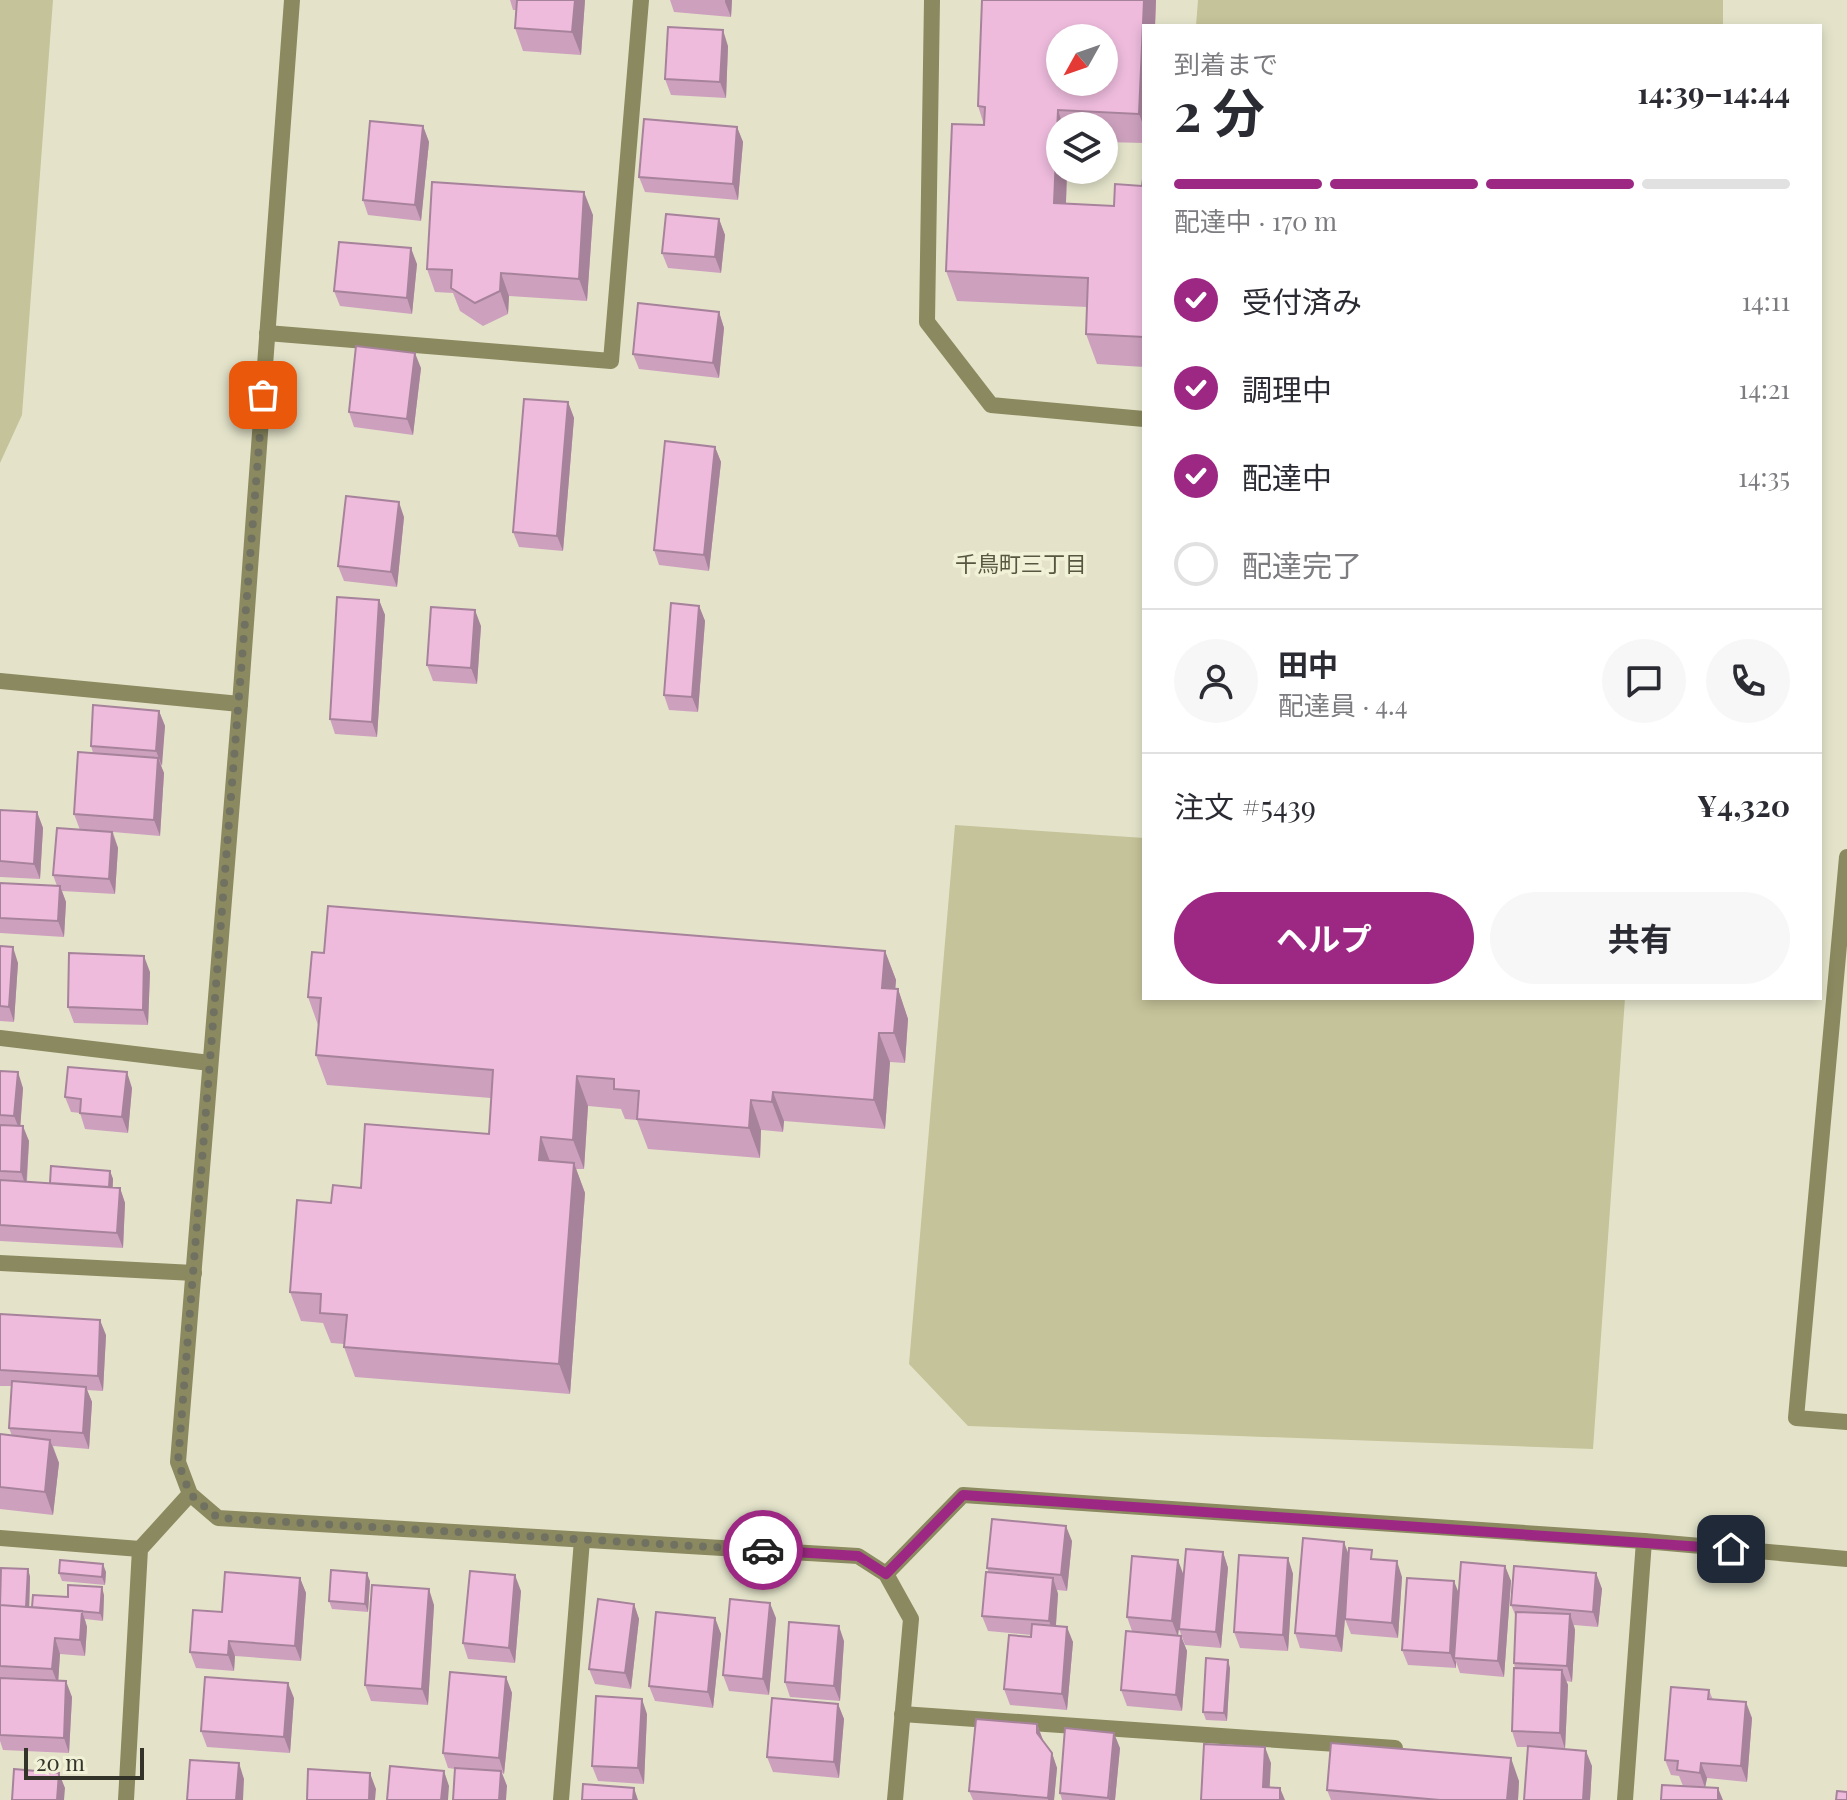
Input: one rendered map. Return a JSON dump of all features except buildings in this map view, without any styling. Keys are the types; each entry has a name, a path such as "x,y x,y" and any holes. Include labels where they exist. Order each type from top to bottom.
{"street":[{"path":"292,0 240,704 178,1462 190,1494 218,1518 858,1556 886,1574 911,1619 895,1800"},
{"path":"267,333 611,361 641,0"},
{"path":"932,0 927,322 991,405 1142,419"},
{"path":"0,681 240,704"},
{"path":"1847,857 1796,1418 1847,1422"},
{"path":"0,1038 210,1063"},
{"path":"0,1263 194,1273"},
{"path":"126,1800 140,1549 190,1494"},
{"path":"886,1574 963,1495 1644,1541 1847,1559"},
{"path":"0,1538 140,1549"},
{"path":"561,1800 582,1540"},
{"path":"1625,1800 1644,1541"},
{"path":"902,1714 1395,1748"}],"shaded area":[{"path":"0,0 53,0 22,415 0,463"},
{"path":"1198,0 1723,0 1723,24 1196,24"},
{"path":"955,825 1142,838 1142,1000 1625,1000 1593,1449 968,1426 909,1364"}],"way so far":[{"path":"263,395 178,1462 190,1494 218,1518 763,1550"}],"district":[{"name":"千鳥町三丁目","path":"1021,564"}],"route":[{"path":"763,1550 858,1556 886,1574 963,1495 1731,1549"}]}
